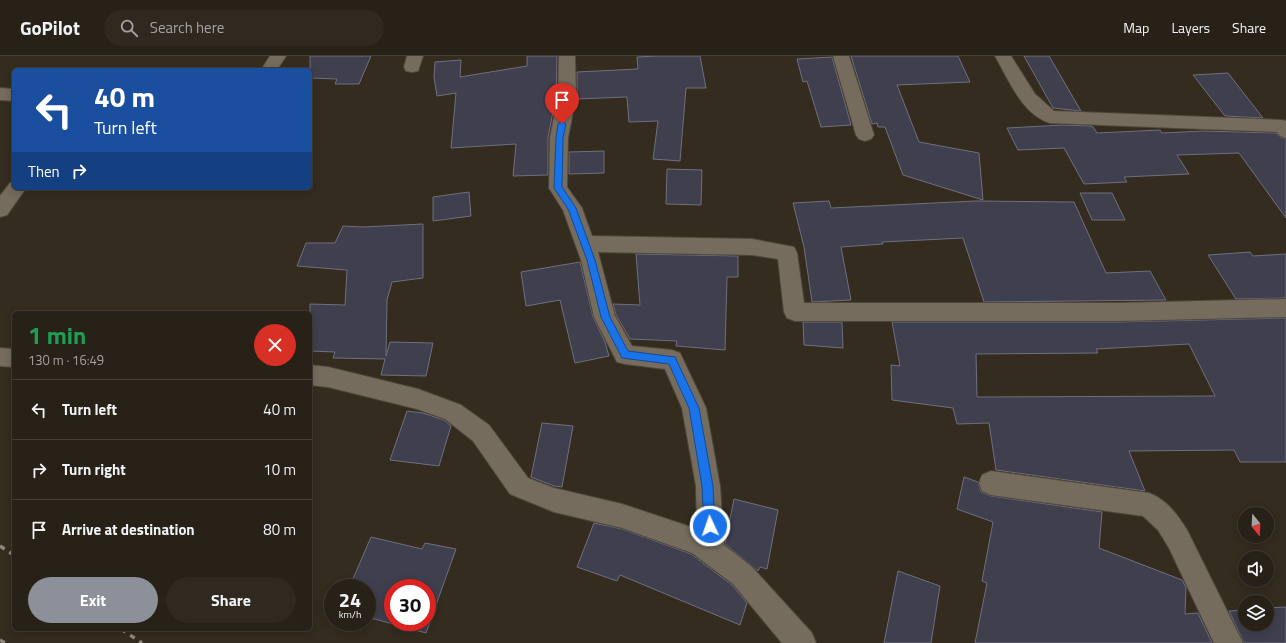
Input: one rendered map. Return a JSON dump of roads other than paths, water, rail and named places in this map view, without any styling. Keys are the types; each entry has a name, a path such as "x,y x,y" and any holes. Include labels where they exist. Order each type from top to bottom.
{"street":[{"path":"270,68 278,56"},
{"path":"567,56 567,96 559,138 558,188 572,208 591,260 605,317 626,355 672,360 694,408 708,486 711,552"},
{"path":"841,56 865,135"},
{"path":"1003,56 1034,104 1050,117 1282,126 1286,132"},
{"path":"0,94 12,95"},
{"path":"0,210 15,190"},
{"path":"585,244 752,247 787,253 795,312 1118,312 1286,308"},
{"path":"0,357 12,358"},
{"path":"312,375 328,377 418,399 452,412 481,433 519,486 554,500 622,516 700,543 742,575 802,643"},
{"path":"991,483 1149,505 1168,521 1228,643"}],"railway":[{"path":"0,546 12,554"},
{"path":"124,631 142,643"},
{"path":"0,640 5,643"}]}
